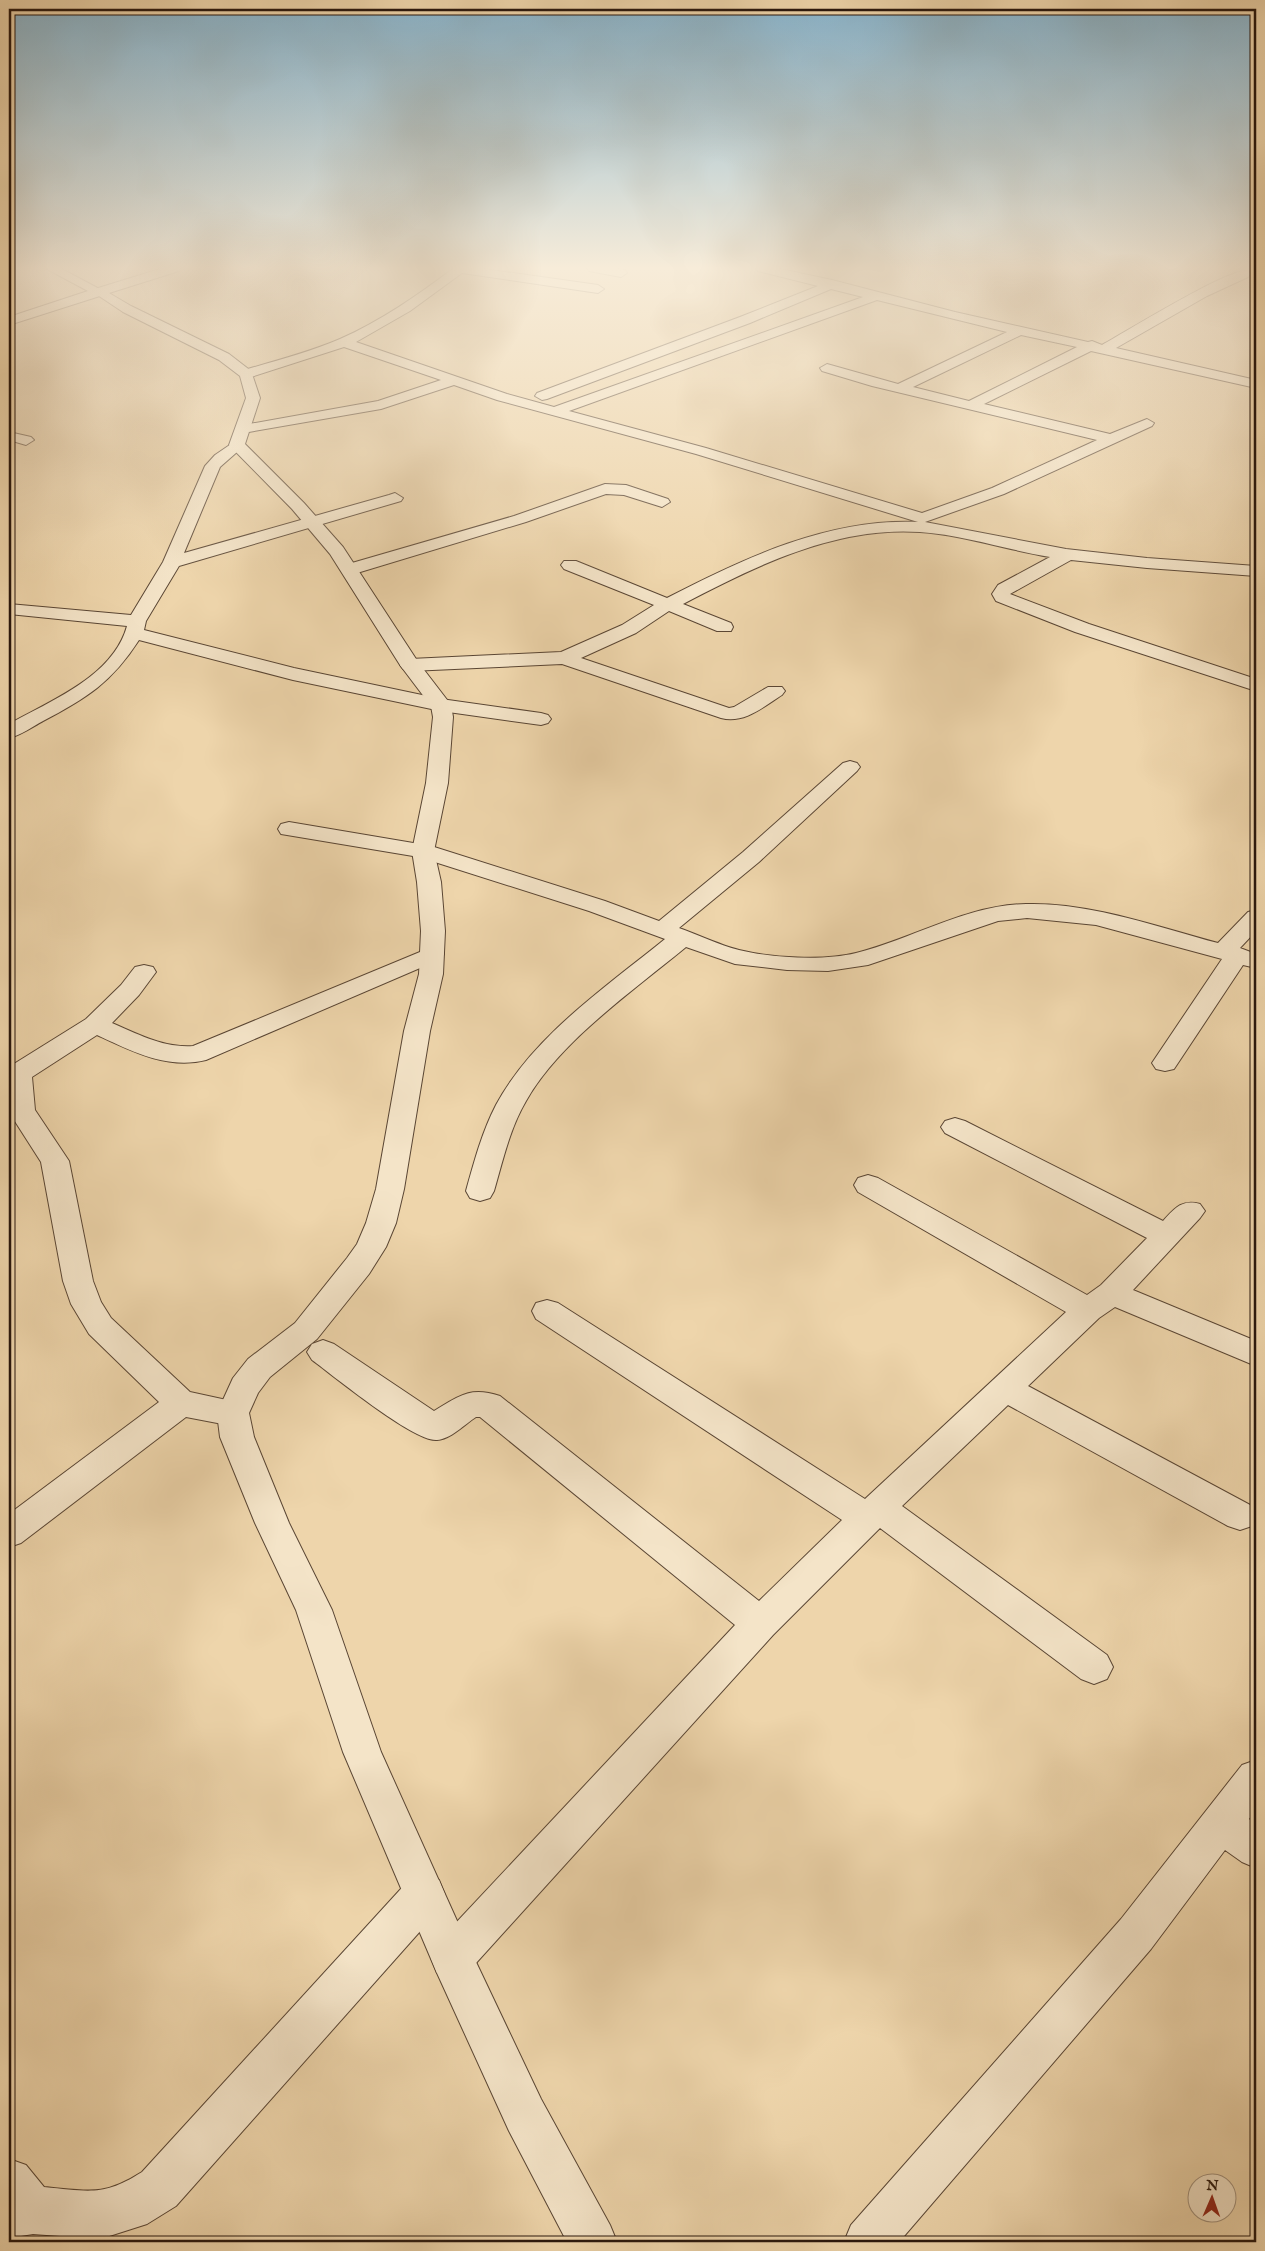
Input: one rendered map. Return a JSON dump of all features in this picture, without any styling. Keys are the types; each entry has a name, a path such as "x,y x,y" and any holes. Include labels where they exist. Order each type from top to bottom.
{"street":[{"path":"9,732 81,691 111,667 172,562 213,466 240,437 250,412 253,398 246,374 249,373"},
{"path":"431,373 524,403 701,451 923,518"},
{"path":"524,403 604,373"},
{"path":"555,411 662,373"},
{"path":"846,373 1111,439"},
{"path":"901,388 932,373"},
{"path":"972,405 1042,373"},
{"path":"1210,373 1256,384"},
{"path":"240,437 381,405 453,381"},
{"path":"906,526 998,491 1147,423"},
{"path":"9,436 26,440"},
{"path":"240,437 313,522 350,569 410,665 441,704 443,717 437,783 423,850 429,882 433,931 431,974 416,1031 390,1189 381,1223 371,1247 306,1331 259,1368 244,1387 232,1412 237,1437 272,1523 314,1610 362,1752 424,1895 525,2115 593,2242"},
{"path":"350,569 520,519 606,489 626,490 662,502"},
{"path":"172,562 395,498"},
{"path":"564,658 628,629 669,604 725,575 807,543 850,532 906,526 1070,554 1256,571"},
{"path":"1070,554 1004,589 1001,594 1002,597 1082,628 1256,685"},
{"path":"570,565 724,627"},
{"path":"9,609 135,627 293,674 441,704 541,719"},
{"path":"410,665 564,658 728,714 739,713 775,691"},
{"path":"480,1191 503,1118 517,1092 531,1073 751,858 850,767"},
{"path":"289,829 423,850 597,906 735,956 787,963 828,964 858,960 996,914 1027,911 1097,918 1239,956"},
{"path":"1166,1063 1239,956 1256,917"},
{"path":"94,1025 169,1056 183,1057 197,1054 432,954"},
{"path":"144,972 130,990 94,1025 12,1074 20,1110 55,1161 78,1281 86,1304 100,1326 181,1402 232,1412"},
{"path":"954,1127 1166,1235"},
{"path":"868,1185 1100,1301 1256,1354"},
{"path":"452,1958 760,1624 873,1513 1100,1301 1190,1211"},
{"path":"547,1311 873,1513 1094,1667"},
{"path":"323,1352 413,1416 436,1427 471,1404 488,1404 760,1624"},
{"path":"1005,1388 1240,1516"},
{"path":"9,1533 181,1402"},
{"path":"868,2242 1136,1934 1256,1778"},
{"path":"1221,1824 1256,1848"},
{"path":"17,2202 100,2215 130,2207 160,2189 424,1895"}]}
